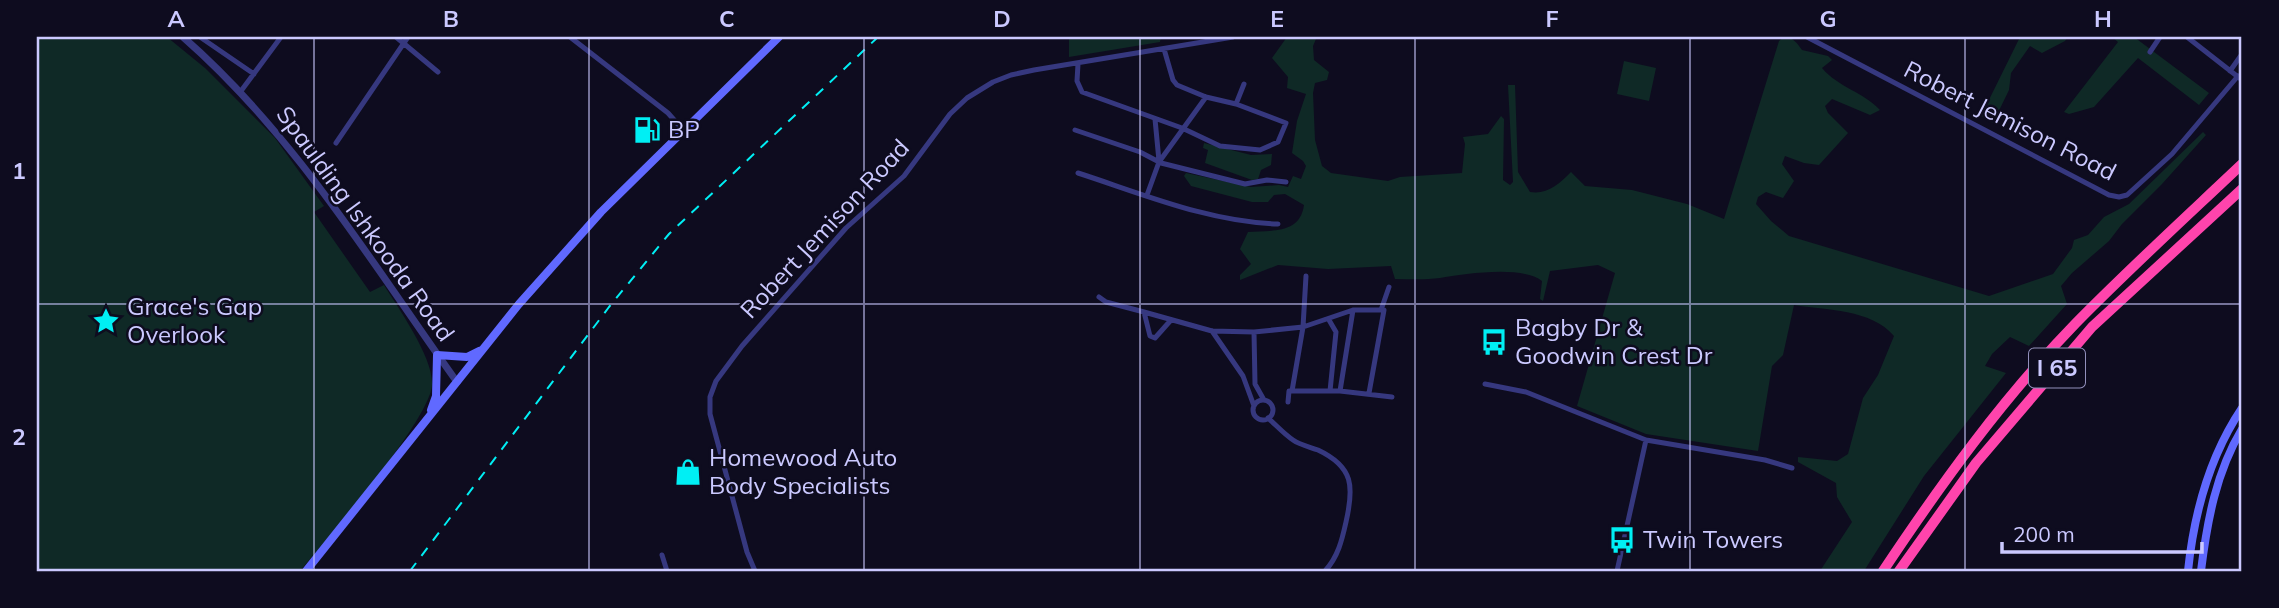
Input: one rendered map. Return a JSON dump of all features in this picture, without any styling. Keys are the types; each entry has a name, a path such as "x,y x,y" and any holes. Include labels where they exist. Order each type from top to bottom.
{"highway":[{"name":"I 65","path":"1884,571 1947,477 2021,385 2075,324 2242,164"},
{"name":"I 65","path":"1899,571 1976,463 2092,327 2242,189"}],"main road":[{"path":"306,571 519,304 601,212 779,37"},
{"path":"430,415 436,396 437,355 467,357 482,350"},
{"path":"2188,571 2203,488 2214,458 2242,408"},
{"path":"2201,571 2213,497 2242,429"}],"street":[{"name":"Spaulding Ishkooda Road","path":"183,37 241,91 281,137 375,262 457,382"},
{"path":"200,37 254,74"},
{"path":"241,91 281,37"},
{"path":"396,37 438,72"},
{"path":"336,143 408,37"},
{"path":"570,37 668,113 683,130"},
{"name":"Robert Jemison Road","path":"755,571 747,552 709,414 710,397 716,382 742,346 846,228 904,176 950,114 993,82 1011,75 1230,37"},
{"name":"Robert Jemison Road","path":"1807,37 2109,195 2119,197 2127,195 2172,154 2240,78"},
{"path":"2150,52 2161,37"},
{"path":"2187,37 2240,78"},
{"path":"1078,64 1077,82 1082,92 1182,128 1220,146 1260,150 1279,142 1286,123 1177,85 1172,80 1164,49"},
{"path":"2230,71 2242,54"},
{"path":"1236,104 1244,84"},
{"path":"1147,195 1158,162 1206,97"},
{"path":"1156,119 1158,162"},
{"path":"1075,130 1140,152 1158,162 1245,184 1267,180 1286,182"},
{"path":"1078,173 1183,207 1247,223 1278,225"},
{"path":"1288,402 1303,327 1306,276"},
{"path":"1381,310 1389,287"},
{"path":"1099,297 1106,302 1212,331 1254,332 1303,327 1353,310 1381,310"},
{"path":"1340,391 1353,310"},
{"path":"1369,393 1384,310 1381,310"},
{"path":"1144,312 1150,336 1155,338 1171,320"},
{"path":"1329,320 1336,332 1330,391"},
{"path":"1212,331 1243,376 1254,406"},
{"path":"1254,332 1255,384 1264,400 1273,408 1272,414 1262,420 1253,412 1258,401 1264,400"},
{"path":"1485,383 1527,392 1646,440 1765,460 1792,468"},
{"path":"1292,391 1340,391 1392,397"},
{"path":"1268,418 1294,440 1341,463 1351,483 1341,545 1325,571"},
{"path":"1617,571 1646,440"},
{"path":"662,555 667,571"}],"green space":[{"path":"37,37 167,37 205,68 275,138 324,206 314,212 370,292 384,285 421,348 431,374 432,385 427,402 375,479 300,571 37,571"},
{"path":"1069,37 1161,37 1160,42 1069,57"},
{"path":"1287,37 1324,37 1316,39 1313,46 1314,60 1329,72 1327,80 1315,83 1315,140 1322,166 1331,173 1388,181 1400,177 1462,173 1465,144 1463,137 1488,134 1501,116 1504,119 1503,180 1510,185 1513,182 1508,85 1515,85 1518,172 1530,192 1547,190 1571,172 1585,186 1632,190 1687,204 1724,219 1779,41 1784,37 1790,38 1802,50 1828,56 1832,60 1822,68 1828,75 1880,110 1870,115 1832,99 1825,106 1828,113 1848,133 1819,165 1785,156 1782,164 1794,181 1783,198 1766,192 1758,197 1756,204 1789,236 1989,296 2053,274 2072,248 2074,240 2088,235 2104,217 2129,204 2203,132 2206,135 2109,241 2061,286 2067,304 2029,346 2010,337 1992,354 1985,366 2006,373 1924,476 1864,571 1820,571 1852,522 1837,497 1836,483 1798,462 1798,457 1837,461 1848,454 1863,398 1878,375 1894,336 1873,320 1861,316 1794,305 1783,355 1772,366 1758,451 1646,434 1577,406 1615,273 1598,265 1550,271 1543,301 1540,299 1542,281 1533,276 1507,272 1429,279 1395,279 1391,266 1328,269 1278,265 1240,280 1240,275 1251,264 1240,249 1248,232 1290,226 1297,222 1304,205 1285,194 1274,195 1268,202 1252,202 1191,186 1184,176 1186,173 1251,187 1288,187 1293,176 1301,179 1306,166 1292,153 1297,121 1306,94 1287,88 1288,77 1272,58"},
{"path":"2020,37 2068,37 2042,53 2030,46 2011,73 2009,90 1993,123 1981,116"},
{"path":"2112,37 2134,37 2209,93 2199,105 2138,58 2094,107 2069,114 2064,112 2118,42"},
{"path":"1624,61 1656,68 1649,101 1617,94"},
{"path":"1204,143 1251,155 1272,154 1271,165 1261,170 1258,179 1252,180 1205,163 1208,150 1203,148"}],"railway":[{"path":"410,571 609,307 669,234 878,37"}],"place":[{"name":"BP","path":"647,130"},
{"name":"Grace's Gap Overlook","path":"106,321"},
{"name":"Bagby Dr & Goodwin Crest Dr","path":"1494,342"},
{"name":"Homewood Auto Body Specialists","path":"688,472"},
{"name":"Twin Towers","path":"1622,540"}]}
